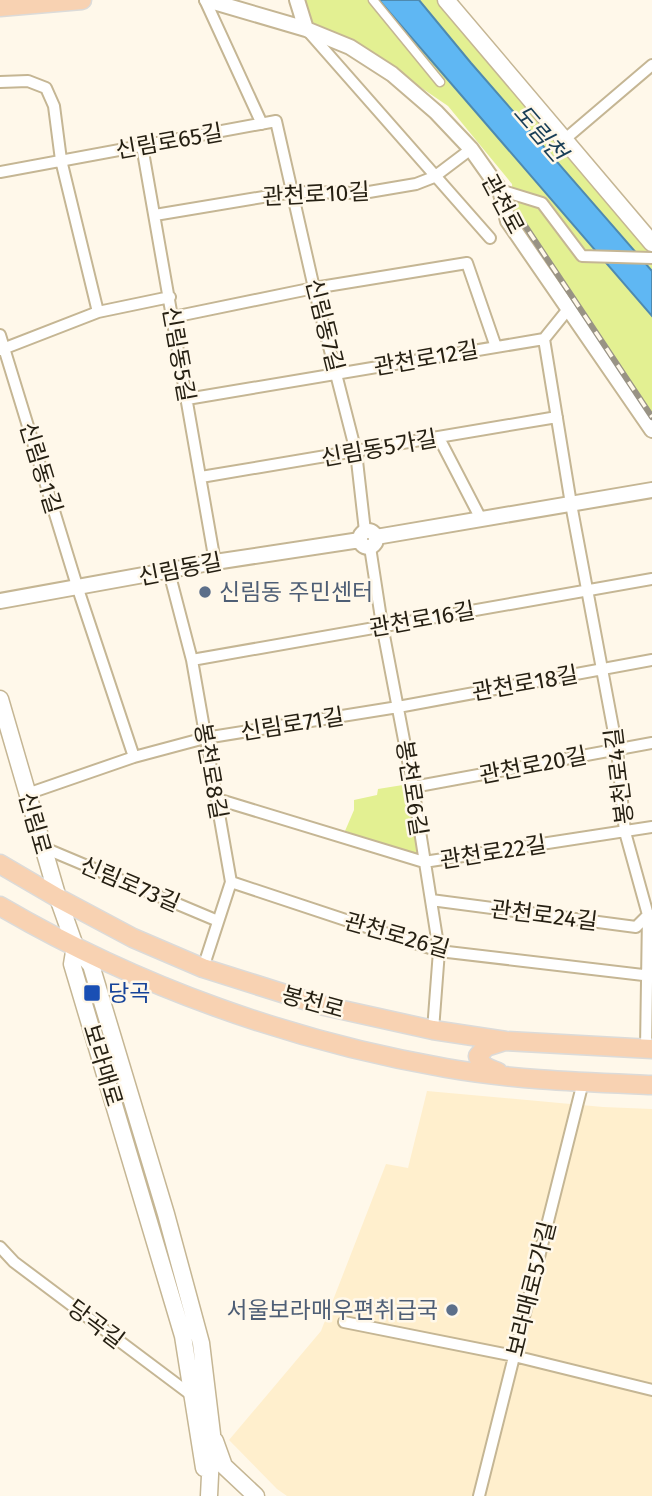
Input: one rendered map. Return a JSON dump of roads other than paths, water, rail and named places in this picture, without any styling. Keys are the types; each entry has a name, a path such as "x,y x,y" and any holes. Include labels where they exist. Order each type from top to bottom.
{"main road":[{"path":"0,7 82,0"},
{"path":"446,0 652,243"},
{"name":"신림로","path":"0,699 41,847 75,946"},
{"name":"봉천로","path":"0,864 133,938 204,968 320,1005 433,1030 506,1041 649,1049"},
{"name":"봉천로","path":"0,906 75,946 162,987 303,1034 406,1061 508,1076 652,1085"},
{"name":"보라매로","path":"75,946 72,964 183,1336 208,1496"},
{"name":"보라매로","path":"75,946 90,965 186,1283 201,1343 212,1434 208,1496"},
{"path":"506,1041 486,1047 478,1056 485,1067 508,1076"},
{"path":"212,1434 224,1466 256,1496"}],"street":[{"name":"관천로","path":"206,0 306,29 349,47 392,74 436,112 471,149 500,190 508,221 652,430"},
{"path":"206,0 262,124"},
{"path":"297,0 306,29 490,238"},
{"path":"373,0 440,82"},
{"path":"564,140 652,65"},
{"path":"0,82 28,81 46,88 54,106 61,160 98,312"},
{"name":"신림로65길","path":"0,172 276,121"},
{"name":"신림동7길","path":"276,121 314,288 356,452 368,539"},
{"name":"신림동5길","path":"142,146 215,562"},
{"name":"관천로10길","path":"155,215 293,192 363,193 416,184 434,177 471,149"},
{"path":"500,190 542,203 582,256 652,258"},
{"path":"173,317 314,288 467,263 496,347"},
{"path":"0,335 2,349 98,312 170,297"},
{"path":"544,339 569,309"},
{"name":"관천로12길","path":"187,399 544,339"},
{"name":"봉천로4길","path":"544,339 571,504 617,749 625,832 650,914 649,1049"},
{"name":"신림동1길","path":"2,349 134,757"},
{"name":"신림동5가길","path":"201,477 557,417"},
{"path":"439,438 481,519"},
{"name":"신림동길","path":"0,601 78,589 215,562 368,539 652,490"},
{"name":"봉천로6길","path":"368,539 413,787 439,951 433,1030"},
{"name":"봉천로8길","path":"169,572 192,660 231,882 204,968"},
{"name":"관천로16길","path":"192,660 652,579"},
{"name":"관천로18길","path":"398,707 652,660"},
{"name":"신림로71길","path":"27,794 134,757 205,738 398,707"},
{"name":"관천로20길","path":"413,787 652,743"},
{"name":"관천로22길","path":"217,799 424,862 652,827"},
{"name":"신림로73길","path":"41,847 218,921"},
{"name":"관천로26길","path":"231,882 439,951 650,976"},
{"name":"관천로24길","path":"431,900 636,926 650,914"},
{"name":"보라매로5가길","path":"479,1496 583,1082"},
{"name":"당곡길","path":"0,1247 14,1262 194,1397"},
{"path":"344,1322 514,1356 652,1390"}],"water":[{"name":"도림천","path":"379,0 419,0 652,271 652,316"}],"railway":[{"path":"518,215 652,417"}],"place":[{"name":"신림동 주민센터","path":"205,592"},
{"name":"당곡","path":"92,993"},
{"name":"서울보라매우편취급국","path":"452,1310"}]}
